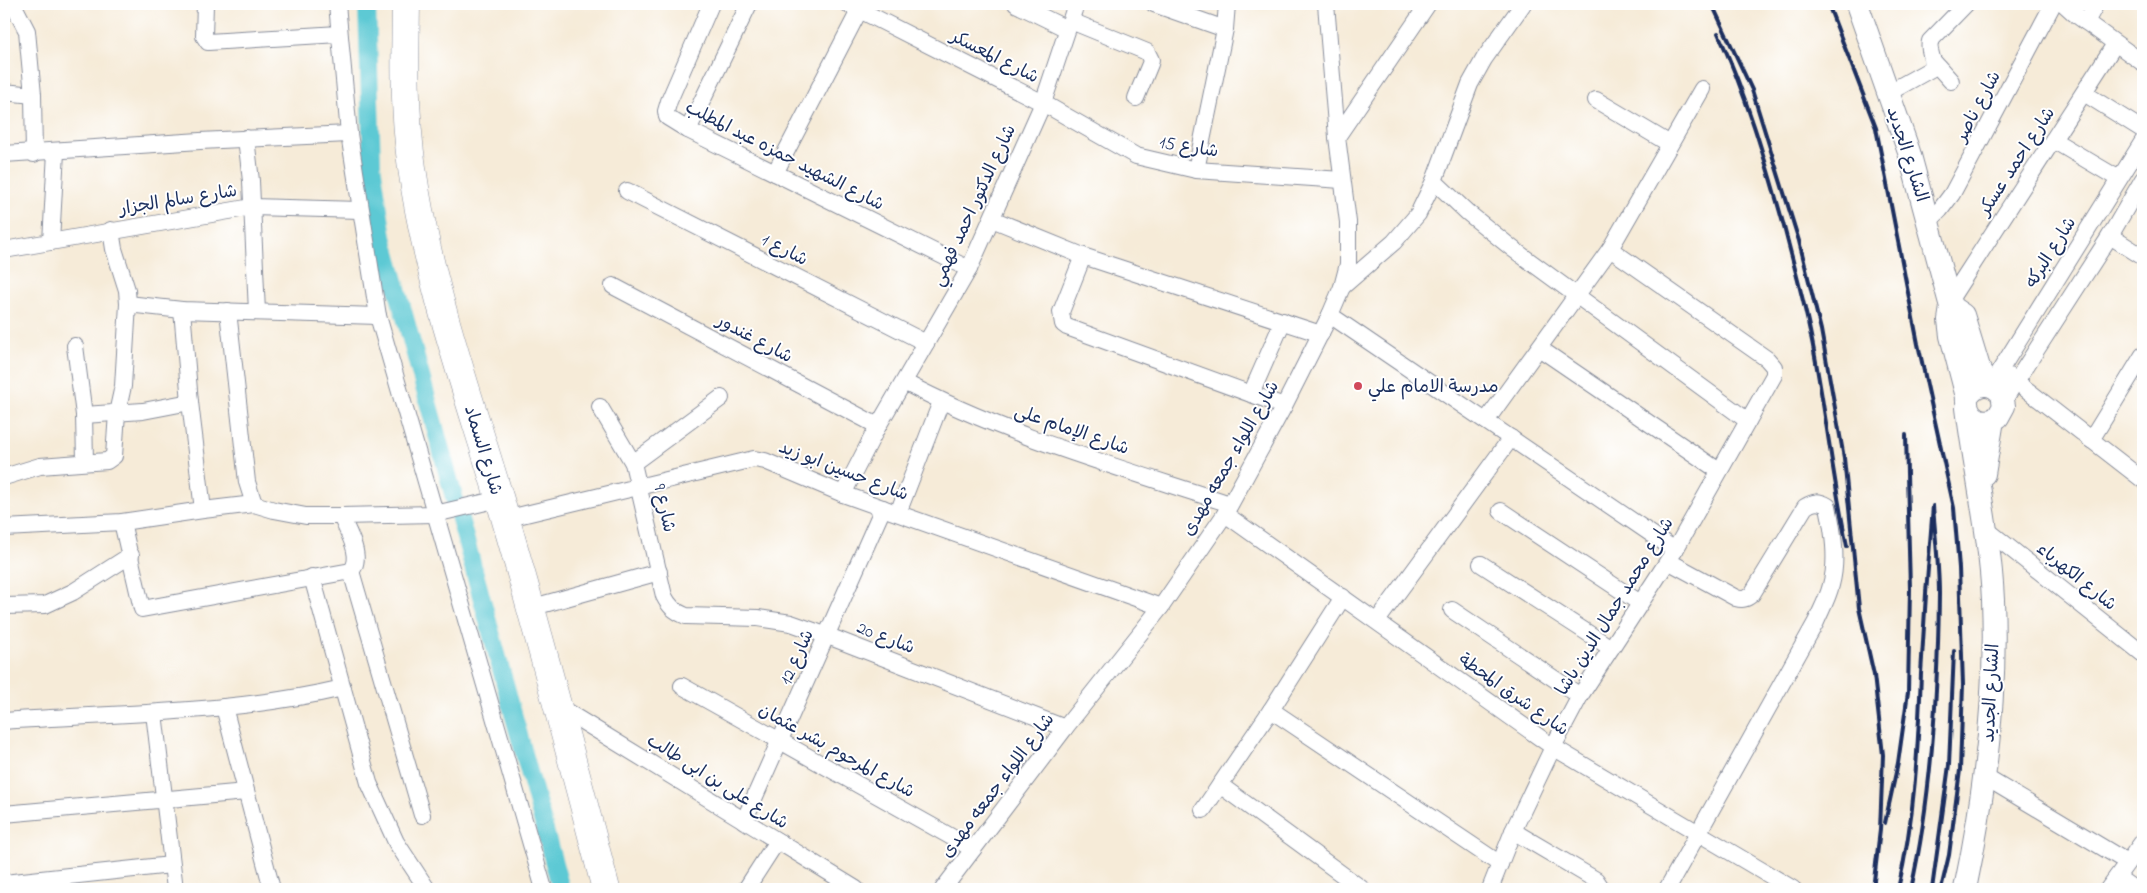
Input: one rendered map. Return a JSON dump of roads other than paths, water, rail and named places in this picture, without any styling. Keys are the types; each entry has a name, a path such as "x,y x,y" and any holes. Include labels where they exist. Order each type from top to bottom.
{"highway":[{"name":"شارع السماد","path":"406,4 405,72 412,167 419,214 438,299 494,507 530,608 606,889"}],"street":[{"path":"13,4 27,32 33,96 34,154"},
{"path":"205,4 204,36 208,42 339,34"},
{"path":"337,4 350,134 360,210 378,316 443,512 544,889"},
{"name":"شارع الشهيد حمزه عبد المطلب","path":"711,4 666,112 667,117 688,130 969,269"},
{"path":"688,130 749,4"},
{"path":"1016,4 1147,52 1151,60 1136,98"},
{"name":"شارع الدكتور احمد فهمي","path":"843,494 878,426 969,269 1043,103 1076,4"},
{"path":"1154,4 1225,29"},
{"path":"1196,170 1225,29 1227,4"},
{"name":"شارع اللواء جمعه مهدى","path":"943,889 1065,728 1161,607 1227,509 1284,406 1330,315 1342,287 1348,264 1348,222 1337,137 1326,4"},
{"path":"1337,137 1428,4"},
{"path":"1342,287 1394,242 1418,214 1434,181 1470,84 1484,59 1523,4"},
{"name":"الشارع الجديد","path":"1857,4 1910,152 1950,304 1951,336 1990,389 1974,460 1982,495 1993,598 1994,656 1991,719 1985,777 1965,889"},
{"path":"1951,81 1934,62 1929,49 1930,42 1966,4"},
{"name":"شارع ناصر","path":"1928,221 1940,210 1952,194 2053,4"},
{"path":"2064,4 2115,44 2143,63"},
{"path":"2086,22 2096,4"},
{"path":"775,173 854,7"},
{"name":"شارع المعسكر","path":"854,7 1043,103"},
{"name":"شارع احمد عسكر","path":"1950,304 2115,44"},
{"path":"1888,93 1929,71 1934,62"},
{"path":"1486,421 1578,296 1610,249 1702,89"},
{"path":"4,92 33,96"},
{"path":"2084,93 2143,130"},
{"path":"1596,100 1670,144"},
{"name":"شارع 15","path":"1043,103 1136,156 1196,170 1342,180"},
{"path":"4,154 34,154 246,138 350,134"},
{"path":"246,138 252,207 257,312"},
{"path":"2053,140 2119,179"},
{"name":"شارع البركه","path":"1990,389 2143,141"},
{"path":"52,242 56,152"},
{"path":"2143,179 2110,236 1990,389 2091,440 2143,480"},
{"path":"1434,181 1500,238 1748,421"},
{"name":"شارع 1","path":"627,191 926,343"},
{"name":"شارع سالم الجزار","path":"4,250 252,207 360,210"},
{"path":"992,218 1083,256 1321,334"},
{"path":"4,477 40,466 85,461 107,461 116,452 117,413 123,386 128,304 127,290 114,249 111,230"},
{"path":"2110,236 2143,257"},
{"name":"شارع محمد جمال الدين باشا","path":"1490,889 1512,831 1580,696 1671,555 1773,378 1774,367 1767,359 1610,249"},
{"path":"1083,256 1061,312 1063,324 1076,331 1284,406"},
{"name":"شارع غندور","path":"613,286 878,426"},
{"path":"128,304 182,310 378,316"},
{"path":"182,310 190,402 203,510"},
{"path":"4,528 122,522 254,504 247,482 228,312"},
{"path":"1330,315 1511,438 1671,555 1741,600 1748,598 1752,594 1805,507 1813,502 1822,502 1828,506 1832,529 1834,566 1831,586 1816,622 1667,889"},
{"path":"1251,394 1283,321"},
{"path":"75,346 84,415 85,461"},
{"path":"1539,348 1719,471"},
{"path":"2091,440 2143,355"},
{"name":"شارع الإمام على","path":"904,382 941,402 1227,509"},
{"name":"الشارع الجديد","path":"1982,495 1993,420 1985,422 1977,420 1971,415 1990,389"},
{"path":"633,463 721,398"},
{"path":"84,415 143,411 190,402"},
{"name":"شارع 12","path":"744,821 828,636 941,402"},
{"name":"شارع 9","path":"600,407 633,463 664,596 670,606 686,616"},
{"path":"1377,621 1511,438"},
{"name":"شارع حسين ابو زيد","path":"254,504 306,516 443,512 639,487 754,459 765,461 843,494 1161,607"},
{"name":"شارع شرق المحطة","path":"1227,509 1343,597 1553,747 1793,889"},
{"path":"1501,511 1640,603"},
{"path":"122,522 142,609 352,571 355,568 357,557 341,516"},
{"name":"شارع الكهرباء","path":"1986,529 2143,654"},
{"path":"4,606 45,605 73,592 131,555"},
{"path":"1481,564 1611,648"},
{"path":"352,571 422,815"},
{"path":"530,608 659,572"},
{"path":"312,578 369,783 396,842 427,889"},
{"path":"1203,810 1271,710 1343,597"},
{"path":"1452,610 1580,696"},
{"name":"شارع 20","path":"686,616 758,618 791,623 1065,728"},
{"name":"شارع المرحوم بشر عثمان","path":"682,686 973,849"},
{"path":"4,721 154,713 224,707 284,699 342,688"},
{"path":"224,707 272,889"},
{"name":"شارع على بن ابى طالب","path":"558,707 856,889"},
{"path":"1271,710 1500,864"},
{"path":"154,713 174,889"},
{"path":"1985,777 2137,855 2112,883 2134,889"},
{"path":"1220,785 1362,889"},
{"path":"4,814 246,792"},
{"path":"1512,831 1596,880 1602,889"},
{"path":"746,889 777,841"},
{"path":"4,883 171,865"}],"waterway":[{"path":"367,4 372,165 383,237 561,889"}],"railway":[{"path":"1712,4 1752,90 1799,241 1821,330 1844,458 1859,608 1874,675 1883,755 1880,830 1873,889"},
{"path":"1828,4 1876,128 1918,344 1954,508 1959,568 1963,685 1960,770 1949,855 1941,889"},
{"path":"1718,33 1754,127 1798,279 1815,355 1847,546"},
{"path":"1885,823 1898,763 1908,692 1910,589 1906,435"},
{"path":"1898,889 1904,862 1915,782 1933,506 1939,594 1935,705 1929,780 1911,889"},
{"path":"1932,889 1949,765 1954,651"}],"place":[{"name":"مدرسة الامام علي","path":"1358,386"}]}
